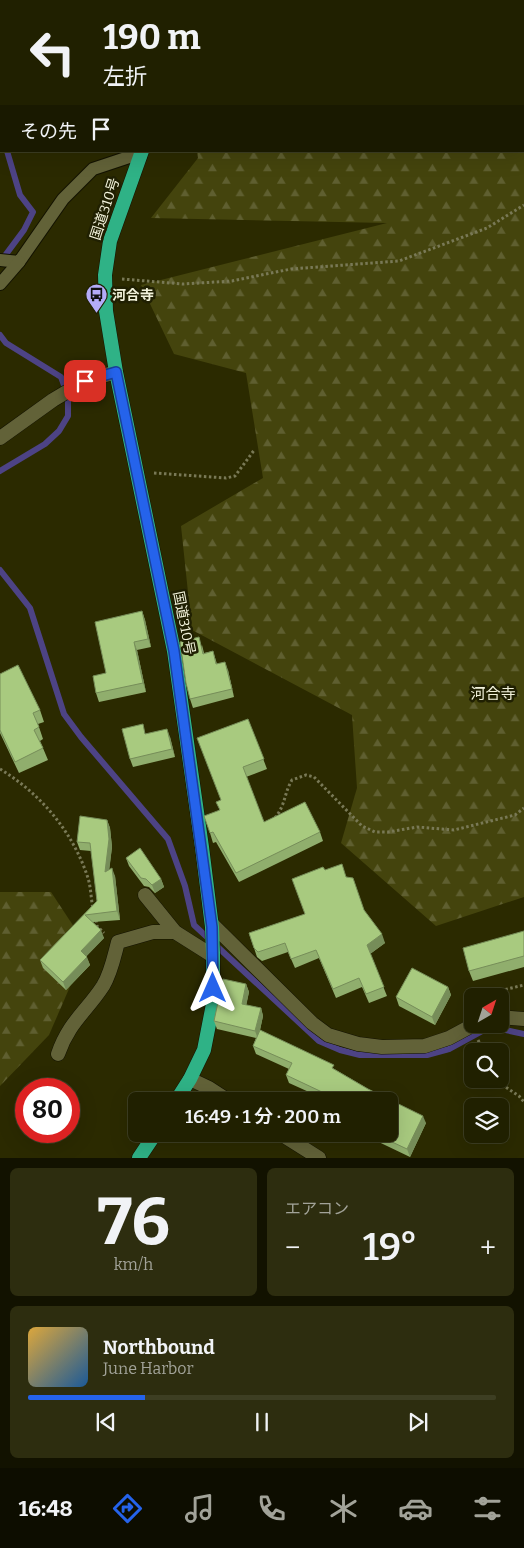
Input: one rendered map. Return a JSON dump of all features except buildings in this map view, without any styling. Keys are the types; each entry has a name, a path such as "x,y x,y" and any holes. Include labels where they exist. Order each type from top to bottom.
{"highway":[{"name":"国道310号","path":"141,154 110,241 105,275 106,311 116,372 174,651 212,926 213,1004 204,1050 182,1092"},
{"path":"139,1158 150,1142"}],"street":[{"path":"0,438 53,400 85,381 116,372"},
{"path":"145,895 175,932 213,955"},
{"path":"212,926 312,1023 328,1035 358,1044 382,1047 425,1046 464,1030"},
{"path":"58,1054 64,1037 104,983 118,942 153,932 175,932"},
{"path":"509,1018 524,1019"},
{"path":"190,1079 214,1092"},
{"path":"294,1142 319,1158"}],"lane":[{"path":"0,284 63,199 93,170 141,154"},
{"path":"0,260 17,262"}],"path":[{"path":"105,275 120,279 183,284 232,281 291,269 399,261 487,228 524,205"},
{"path":"136,472 226,478 234,476 255,449"},
{"path":"0,769 18,780 33,793 63,826 88,879 94,910"},
{"path":"273,820 284,805 292,780 306,775 314,777 362,826 375,832 388,832 417,827 454,830 516,815 524,808"},
{"path":"96,919 97,926 104,934 118,942"},
{"path":"509,988 524,985"},
{"path":"507,1088 524,1102"}],"green space":[{"path":"197,152 524,152 524,897 436,926 341,843 357,788 352,715 192,630 181,526 263,478 246,373 174,354 141,285 387,223 151,218 198,158"},
{"path":"0,892 51,892 78,933 75,975 49,1035 0,1086"}],"waterway":[{"path":"1,261 24,230 33,212 20,195 7,152"},
{"path":"0,335 6,343 61,377 68,396 68,416 59,431 45,444 0,471"},
{"path":"0,570 30,608 64,714 81,737 168,839 185,886 194,925 319,1041 340,1050 360,1055 427,1055 449,1049 482,1031 496,1028 524,1034"}],"place":[{"name":"河合寺","path":"96,314"}],"district":[{"name":"河合寺","path":"493,694"}],"route":[{"path":"85,381 116,372 174,651 212,927 213,988"}]}
